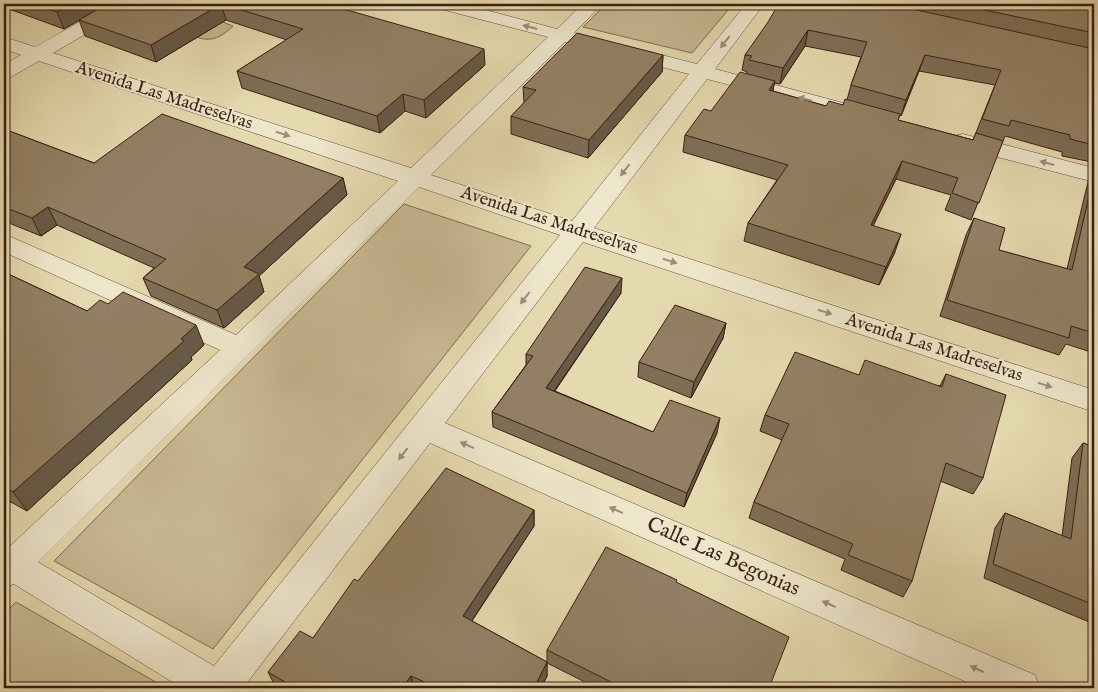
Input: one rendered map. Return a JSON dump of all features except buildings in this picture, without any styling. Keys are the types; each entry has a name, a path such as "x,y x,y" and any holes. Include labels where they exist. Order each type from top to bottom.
{"street":[{"path":"4,73 124,4"},
{"path":"443,4 884,120"},
{"path":"216,688 7,566 240,348 414,176 593,4"},
{"path":"220,688 755,4"},
{"name":"Avenida Las Madreselvas","path":"4,43 414,176 1094,401"},
{"path":"941,135 1094,175"},
{"path":"4,242 240,348"},
{"name":"Calle Las Begonias","path":"424,427 1022,688"}],"shaded area":[{"path":"606,4 733,4 692,53 583,27"},
{"path":"217,20 233,26 225,33 212,39 197,37"},
{"path":"404,204 531,246 213,649 54,561"},
{"path":"16,602 166,688 4,688 4,614"}]}
